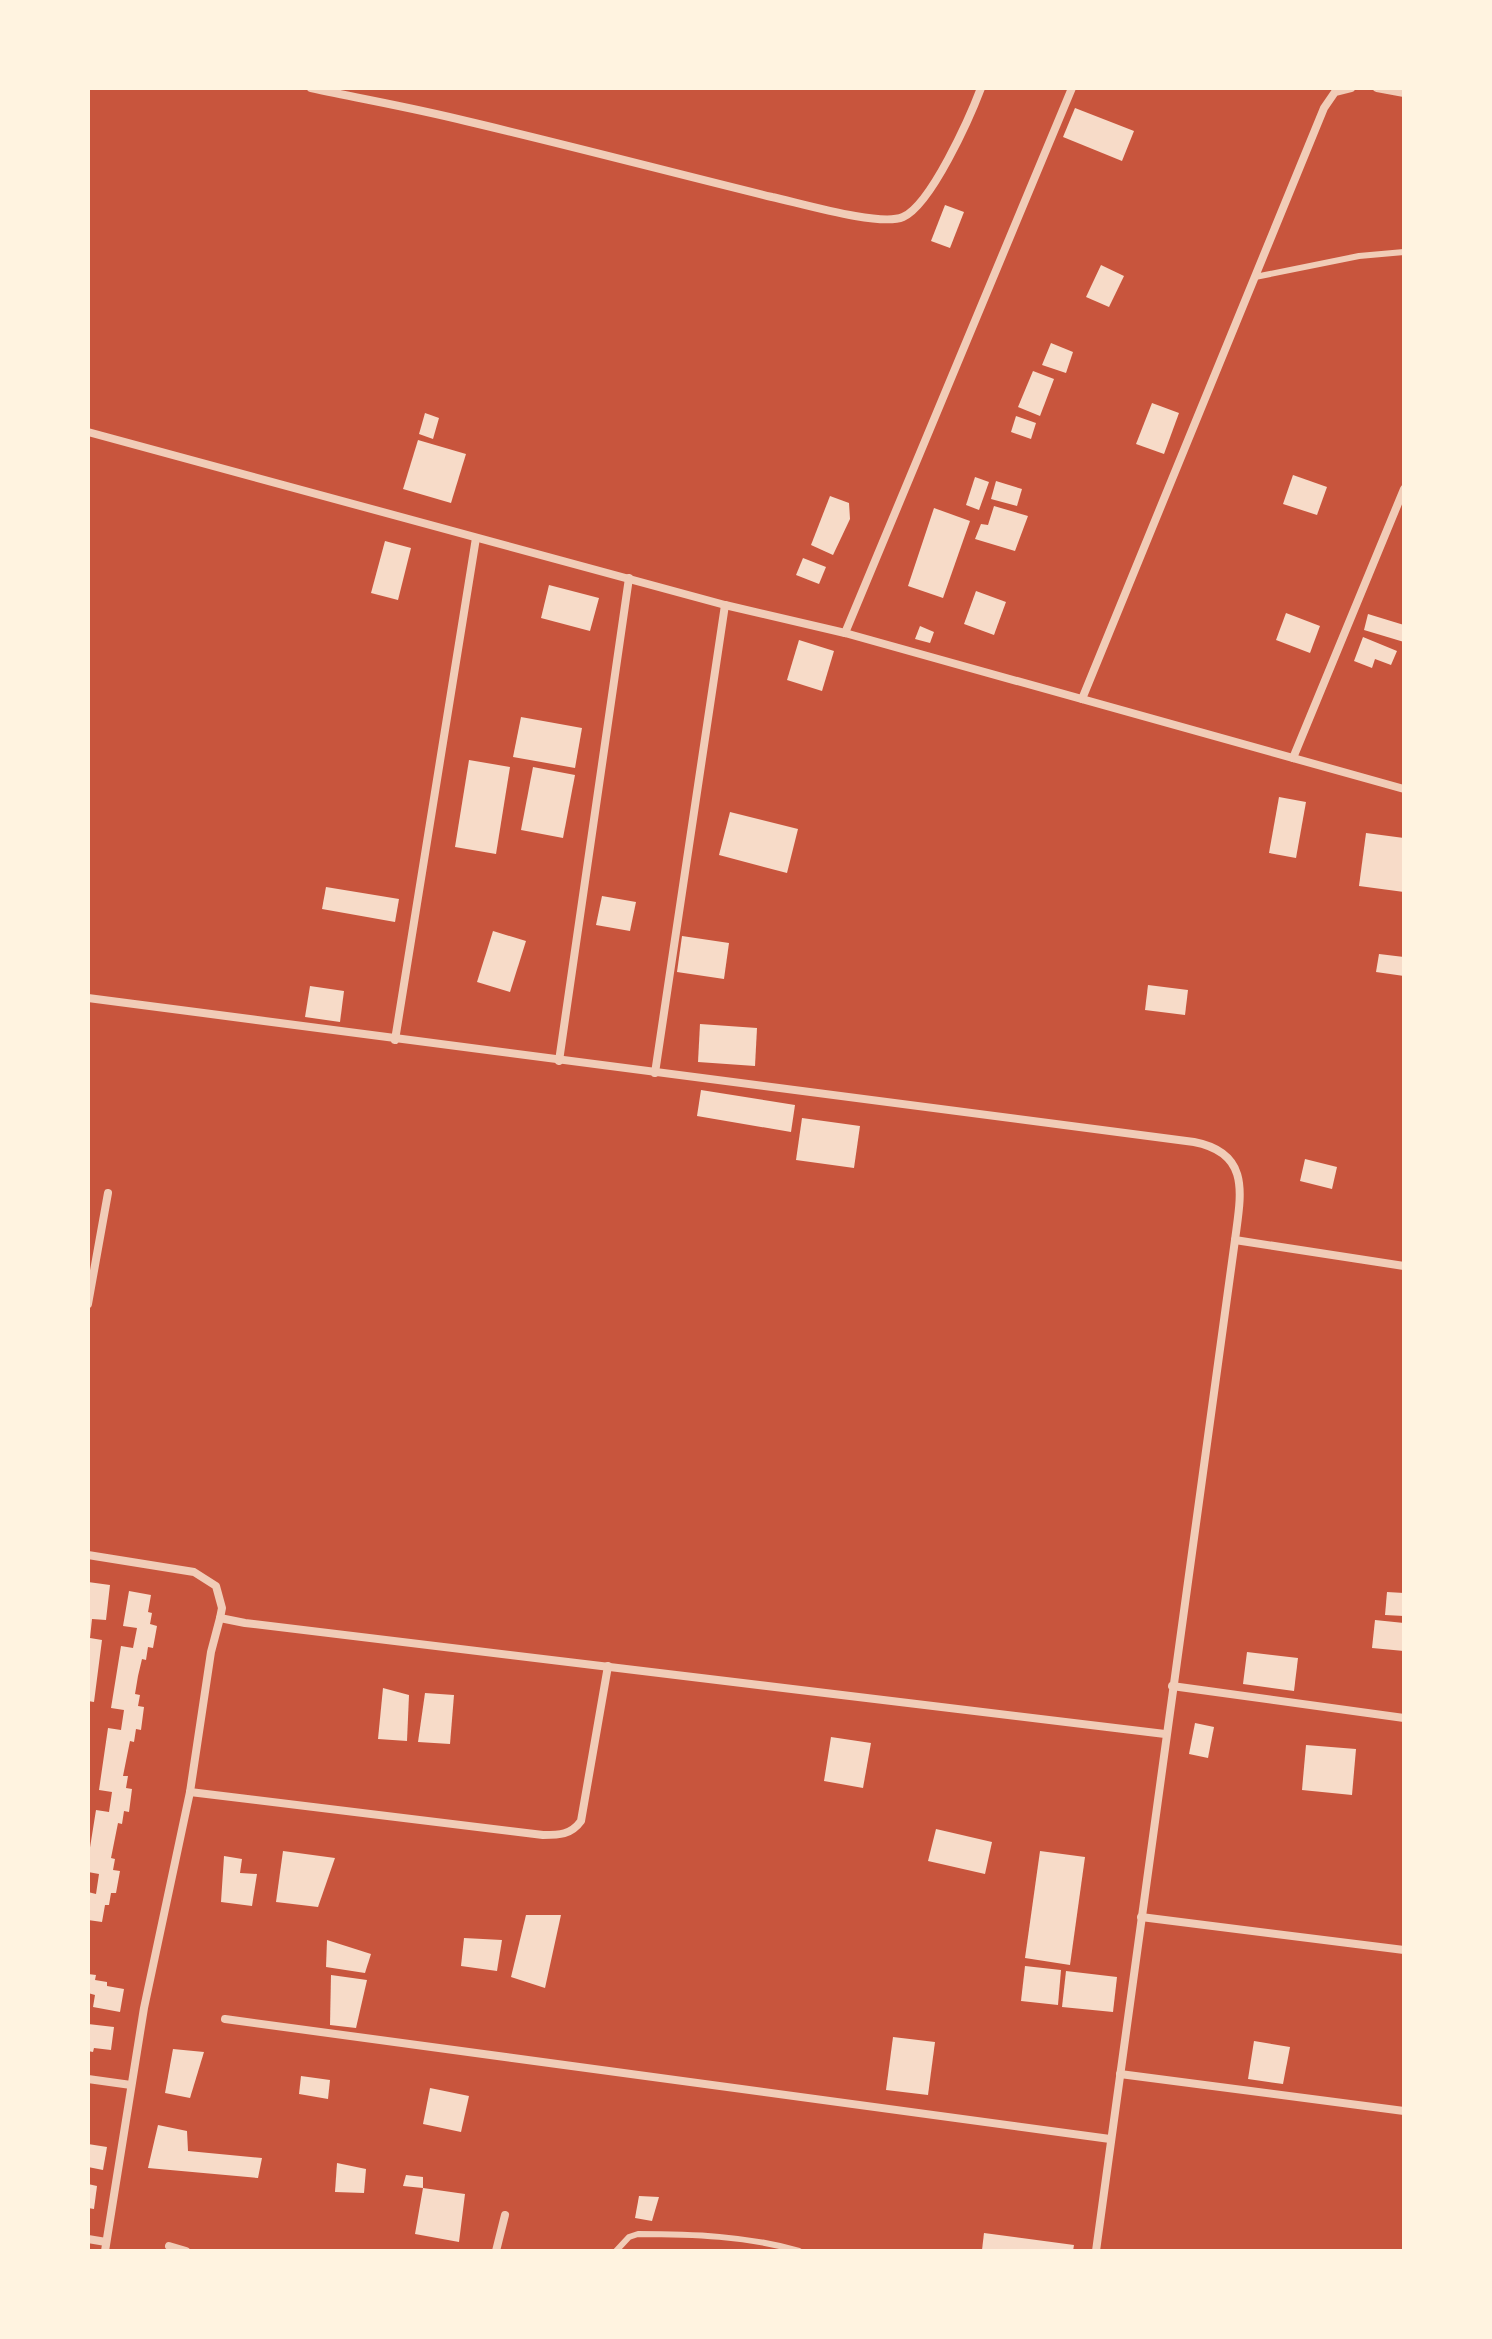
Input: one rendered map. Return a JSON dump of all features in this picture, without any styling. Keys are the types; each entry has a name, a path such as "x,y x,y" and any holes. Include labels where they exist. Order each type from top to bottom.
{"street":[{"path":"311,88 465,120 814,206 895,219 907,215 943,169 981,88"},
{"path":"845,633 1072,88"},
{"path":"1082,699 1324,108 1335,92 1351,88"},
{"path":"1377,88 1404,93"},
{"path":"88,432 725,605 845,633 1404,789"},
{"path":"1293,758 1404,489"},
{"path":"395,1040 476,538"},
{"path":"559,1061 629,578"},
{"path":"655,1073 725,605"},
{"path":"88,998 1211,1145 1235,1164 1240,1184 1235,1240 1096,2251"},
{"path":"88,1304 108,1193"},
{"path":"1235,1240 1404,1266"},
{"path":"88,1555 194,1572 216,1586 222,1608 211,1652 190,1792 144,2008 106,2246 88,2239"},
{"path":"220,1618 1165,1734"},
{"path":"190,1792 543,1835 564,1834 575,1829 581,1821 608,1666"},
{"path":"1172,1686 1404,1718"},
{"path":"1141,1917 1404,1950"},
{"path":"225,2019 1110,2139"},
{"path":"1120,2074 1404,2111"},
{"path":"88,2079 131,2085"},
{"path":"496,2251 505,2215"},
{"path":"169,2246 186,2251"}],"lane":[{"path":"1255,277 1359,256 1404,252"},
{"path":"616,2251 629,2237 638,2234 746,2241 799,2251"}],"building":[{"path":"1075,108 1134,131 1122,161 1063,137"},
{"path":"945,205 964,212 950,248 931,241"},
{"path":"1101,265 1124,276 1109,307 1086,297"},
{"path":"1051,343 1073,352 1066,373 1042,365"},
{"path":"1033,371 1054,379 1040,416 1018,407"},
{"path":"1152,403 1179,413 1164,454 1136,444"},
{"path":"425,413 439,418 433,439 419,434"},
{"path":"1016,416 1036,423 1031,439 1011,432"},
{"path":"418,440 466,454 451,503 403,489"},
{"path":"1293,475 1327,487 1317,515 1283,504"},
{"path":"975,477 989,482 979,510 966,505"},
{"path":"996,481 1022,489 1017,506 991,499"},
{"path":"830,496 849,503 850,519 833,555 811,545"},
{"path":"994,506 1028,516 1015,551 975,539 981,524 988,525"},
{"path":"934,508 970,521 943,598 908,586"},
{"path":"385,541 411,548 398,600 371,593"},
{"path":"803,558 826,567 819,584 796,575"},
{"path":"549,585 599,598 590,631 541,618"},
{"path":"976,591 1006,602 994,635 964,624"},
{"path":"1286,613 1320,626 1310,653 1276,640"},
{"path":"1368,614 1404,625 1404,642 1364,630"},
{"path":"920,626 934,632 930,643 915,639"},
{"path":"1363,637 1397,651 1391,665 1375,659 1372,668 1354,661"},
{"path":"799,640 834,651 822,691 787,680"},
{"path":"521,717 582,728 575,768 513,757"},
{"path":"469,760 510,767 496,854 455,847"},
{"path":"533,767 575,775 563,838 521,830"},
{"path":"1279,797 1306,802 1296,858 1269,853"},
{"path":"730,812 798,829 787,873 719,855"},
{"path":"1366,833 1404,838 1404,892 1359,886"},
{"path":"326,887 399,899 395,922 322,909"},
{"path":"602,896 636,902 630,931 596,925"},
{"path":"493,931 526,941 510,992 477,982"},
{"path":"682,936 729,943 724,979 677,972"},
{"path":"1379,954 1404,957 1404,976 1376,972"},
{"path":"1148,985 1188,990 1185,1015 1145,1010"},
{"path":"310,986 344,991 340,1022 305,1017"},
{"path":"700,1024 757,1028 755,1066 698,1062"},
{"path":"701,1090 795,1105 791,1132 697,1116"},
{"path":"802,1118 860,1126 854,1168 796,1160"},
{"path":"1305,1159 1337,1167 1332,1189 1300,1181"},
{"path":"88,1582 110,1585 106,1620 92,1619 90,1638 102,1640 94,1702 88,1701"},
{"path":"129,1591 151,1595 148,1612 152,1613 150,1624 157,1626 153,1648 148,1647 138,1676 135,1694 140,1695 138,1706 144,1707 141,1730 136,1729 134,1742 130,1741 123,1776 128,1776 126,1788 132,1789 129,1812 124,1811 122,1824 118,1823 111,1858 115,1859 113,1870 120,1871 116,1893 111,1893 109,1905 105,1905 102,1922 88,1920 88,1892 96,1894 99,1874 88,1872 88,1860 96,1810 109,1812 112,1792 99,1790 108,1728 121,1730 124,1710 111,1708 121,1646 133,1648 137,1628 123,1626"},
{"path":"1387,1592 1404,1593 1404,1616 1385,1615"},
{"path":"1375,1620 1404,1623 1404,1651 1372,1648"},
{"path":"1247,1652 1298,1658 1294,1691 1243,1684"},
{"path":"383,1688 409,1695 407,1741 378,1739"},
{"path":"425,1693 454,1695 450,1744 418,1742"},
{"path":"1195,1723 1214,1727 1208,1758 1189,1754"},
{"path":"831,1737 871,1743 863,1788 824,1781"},
{"path":"1306,1745 1356,1749 1352,1795 1302,1790"},
{"path":"936,1829 992,1842 985,1874 928,1861"},
{"path":"283,1851 335,1858 318,1907 276,1902"},
{"path":"1040,1851 1085,1857 1070,1965 1025,1958"},
{"path":"224,1856 242,1859 240,1873 257,1874 252,1906 221,1902"},
{"path":"526,1915 561,1915 545,1988 511,1977"},
{"path":"464,1938 502,1940 497,1971 461,1966"},
{"path":"327,1940 371,1954 365,1973 326,1967"},
{"path":"1025,1966 1061,1970 1058,2005 1021,2001"},
{"path":"1066,1971 1117,1977 1113,2012 1062,2007"},
{"path":"88,1974 96,1975 95,1980 107,1982 107,1986 124,1989 120,2012 93,2007 95,1995 88,1993"},
{"path":"331,1975 367,1980 356,2028 330,2025"},
{"path":"88,2024 114,2027 111,2050 94,2048 93,2052 88,2051"},
{"path":"893,2037 935,2042 928,2095 886,2090"},
{"path":"1254,2041 1290,2047 1283,2084 1248,2079"},
{"path":"173,2049 204,2052 190,2098 165,2093"},
{"path":"301,2076 330,2080 328,2099 299,2094"},
{"path":"430,2088 469,2096 461,2132 423,2124"},
{"path":"158,2125 187,2131 188,2151 262,2158 258,2178 148,2168"},
{"path":"88,2144 107,2147 103,2170 88,2167"},
{"path":"337,2163 366,2169 364,2193 335,2192"},
{"path":"406,2175 423,2177 423,2188 403,2186"},
{"path":"88,2184 97,2186 94,2209 88,2208"},
{"path":"423,2188 465,2194 459,2242 415,2234"},
{"path":"639,2196 659,2197 652,2221 635,2218"},
{"path":"984,2233 1074,2245 1073,2251 982,2250"}]}
